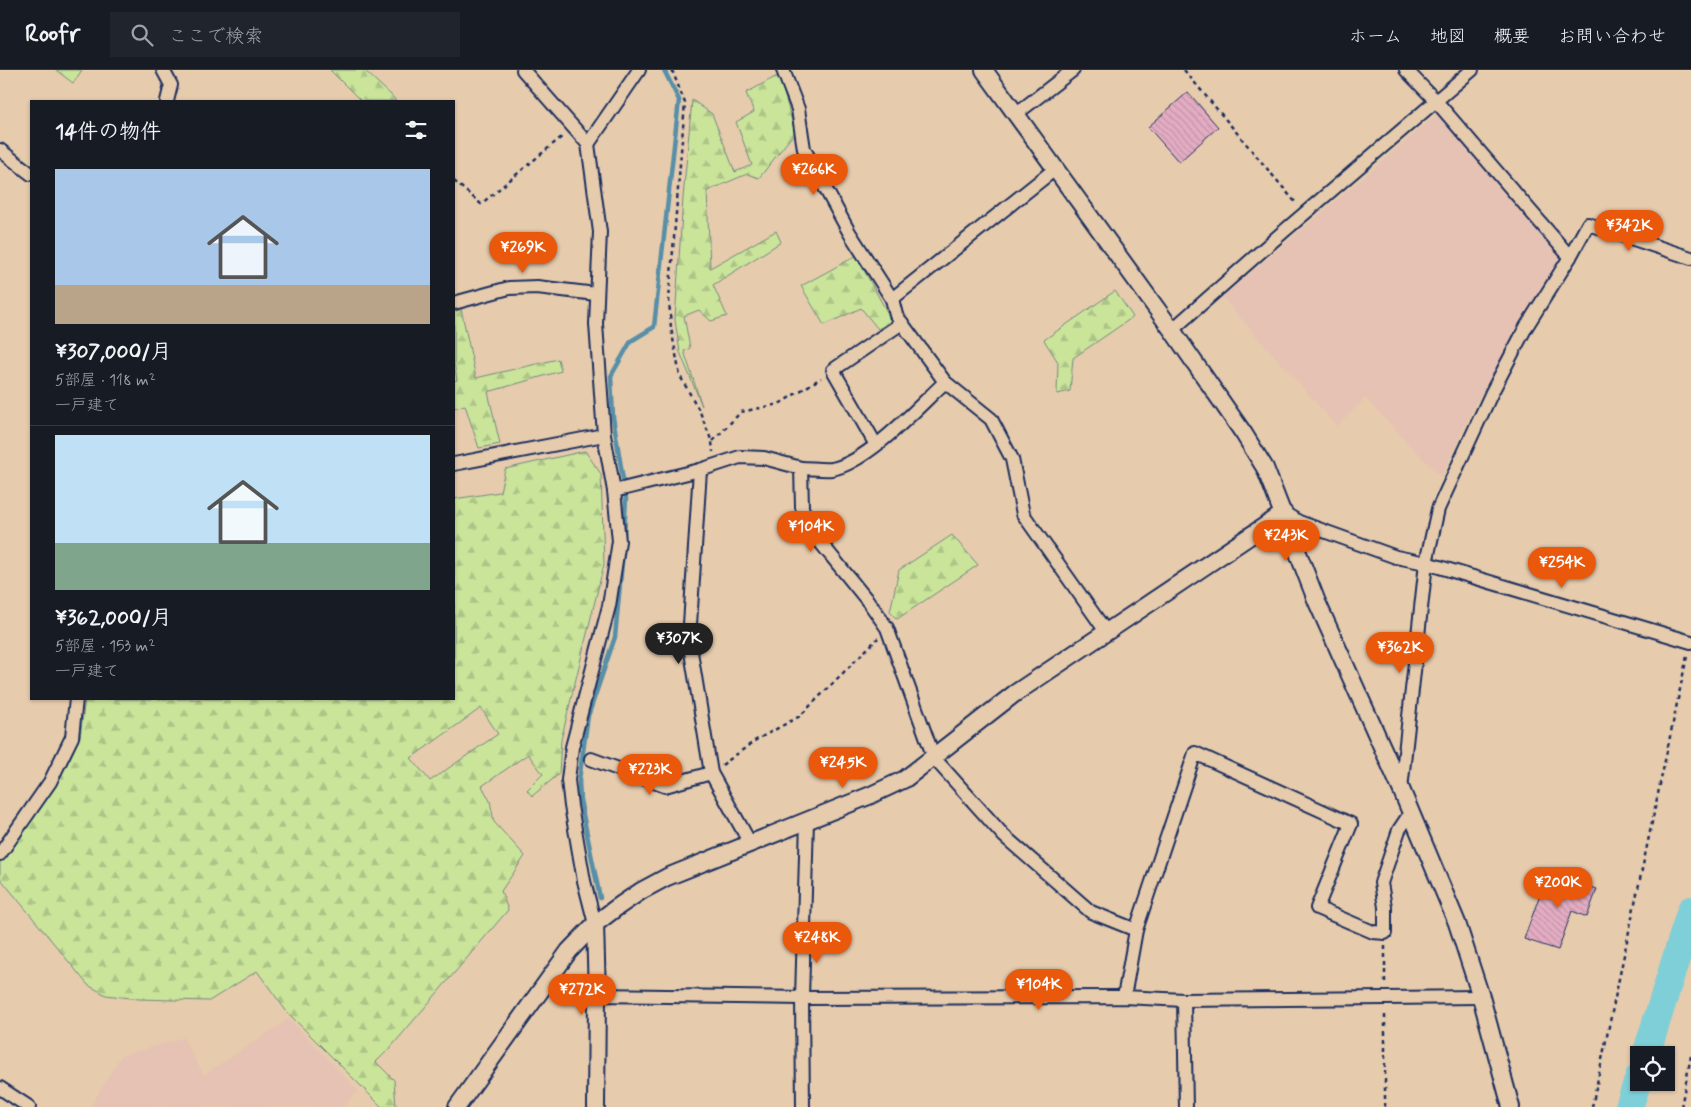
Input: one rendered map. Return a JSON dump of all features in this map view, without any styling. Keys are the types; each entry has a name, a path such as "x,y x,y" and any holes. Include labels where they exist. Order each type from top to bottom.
{"street":[{"path":"163,70 171,85 167,100"},
{"path":"523,70 588,144 600,232 596,324 604,435 623,490 619,541 610,597 572,747 568,780 570,806 584,881 595,924 597,995 596,1107"},
{"path":"588,144 639,70"},
{"path":"782,70 798,109 804,149 849,232 892,299 896,314 945,382 991,420 1012,459 1023,514 1106,633"},
{"path":"984,70 1172,330 1261,461 1284,513 1317,602 1401,789 1458,923 1481,997 1511,1107"},
{"path":"1016,114 1073,70"},
{"path":"1406,70 1436,101 1570,257"},
{"path":"1172,330 1472,70"},
{"path":"0,150 30,173"},
{"path":"892,299 1055,169"},
{"path":"1401,789 1426,563 1438,509 1492,392 1526,327 1570,257 1588,224 1691,258"},
{"path":"455,303 509,288 537,287 596,294"},
{"path":"876,446 833,370 902,323"},
{"path":"623,490 700,470 740,456 764,458 801,468 830,469 847,464 876,446 945,382"},
{"path":"455,464 604,435"},
{"path":"801,468 802,507 808,528 871,605 887,628 934,758 1004,836 1091,912 1136,930"},
{"path":"700,470 689,640 711,773 750,843"},
{"path":"1284,513 1299,522 1396,557 1426,563 1691,642"},
{"path":"457,1107 569,951 595,924 641,891 667,877 871,796 905,779 1014,694 1284,513"},
{"path":"0,854 50,782 72,737 76,700"},
{"path":"1124,997 1136,930 1195,753 1352,824 1317,908 1373,932 1385,933 1385,907 1382,883 1399,830 1411,812"},
{"path":"591,759 665,786 711,773"},
{"path":"803,1107 802,998 807,820"},
{"path":"597,995 802,998 1124,997 1184,1000 1481,997"},
{"path":"1184,1000 1186,1107"},
{"path":"0,1088 29,1107"}],"path":[{"path":"672,70 685,103 669,298 671,328 680,376 700,412 712,442 714,464"},
{"path":"1184,70 1305,213"},
{"path":"455,182 481,204 574,127"},
{"path":"712,442 741,412 779,404 833,370"},
{"path":"711,773 756,740 800,716 887,628"},
{"path":"1592,1107 1691,642"},
{"path":"1385,933 1385,1107"},
{"path":"1681,1107 1691,1056"}],"shaded area":[{"path":"1438,114 1562,254 1559,264 1476,403 1441,477 1365,398 1337,426 1222,297"},
{"path":"289,1019 358,1091 343,1107 90,1107 121,1056 183,1038 204,1075"}],"green space":[{"path":"56,70 82,70 73,83"},
{"path":"330,70 364,70 395,100 360,100"},
{"path":"779,75 795,132 759,178 747,174 707,191 710,268 776,231 781,242 713,285 727,316 711,321 699,310 684,316 690,348 684,351 702,406 680,352 675,320 692,100 712,114 735,172 752,165 736,122 754,112 746,93"},
{"path":"856,256 892,321 878,329 861,308 824,325 801,286"},
{"path":"1115,291 1133,317 1073,358 1070,391 1057,394 1058,362 1044,340"},
{"path":"461,309 476,378 558,359 561,371 488,392 500,444 479,448 465,405 455,408 455,381 457,380 455,369 455,312"},
{"path":"585,451 601,474 604,564 561,740 559,774 532,796 527,790 543,774 528,754 482,786 490,801 494,822 525,856 501,891 508,910 376,1062 394,1080 396,1107 382,1107 287,1012 257,971 209,1001 139,999 106,995 88,985 0,878 0,862 69,760 80,737 85,700 455,700 455,499 500,492 505,469","holes":["481,708 498,734 430,781 411,758"]},
{"path":"952,535 978,565 897,619 890,612 899,570"}],"building":[{"path":"1188,92 1218,127 1179,162 1148,127"},
{"path":"1548,872 1597,889 1587,917 1572,911 1558,950 1524,939"}],"waterway":[{"path":"624,537 626,498 613,417 611,376 631,341 654,327 679,100 664,70"},
{"path":"600,898 580,800 579,780 588,716 615,637 623,552"},
{"path":"1649,1046 1691,910"},
{"path":"1629,1107 1634,1091"}]}
